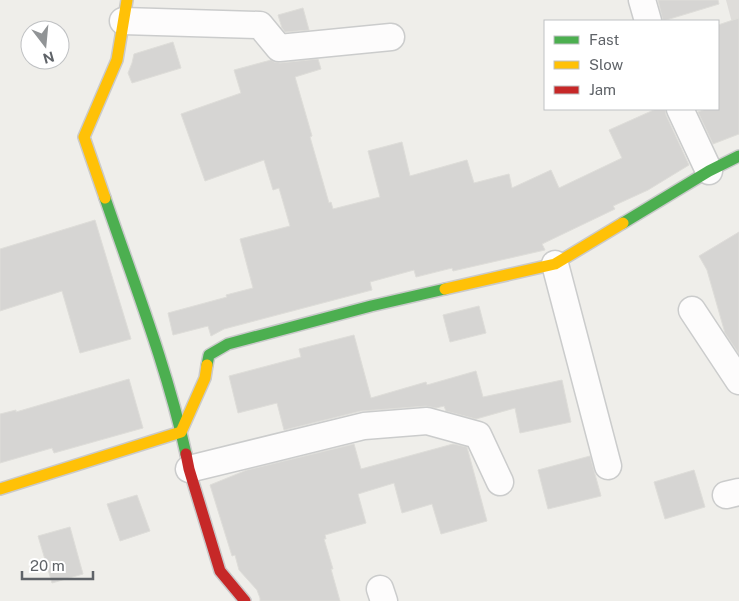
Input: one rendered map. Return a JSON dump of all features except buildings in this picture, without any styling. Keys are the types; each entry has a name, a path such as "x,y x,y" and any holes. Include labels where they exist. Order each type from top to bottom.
{"street":[{"path":"642,0 648,20"},
{"path":"245,601 220,571 189,469 181,432 162,365 84,137 117,60 125,11 260,25 279,48 391,36"},
{"path":"680,110 709,171"},
{"path":"0,489 181,432 205,378 209,355 228,344 371,306 555,264 709,171 739,156"},
{"path":"555,264 608,466"},
{"path":"692,310 739,381"},
{"path":"189,469 364,426 427,421 478,435 500,482"}],"shaded area":[{"path":"726,0 739,0 739,49"}],"traffic: fast":[{"path":"623,223 709,171 739,156"},
{"path":"105,198 160,357 186,454"},
{"path":"207,365 209,355 228,344 371,306 445,289"}],"traffic: slow":[{"path":"105,198 84,137 117,60 127,0"},
{"path":"445,289 555,264 623,223"},
{"path":"0,489 181,432 205,378 207,365"}],"traffic: jam":[{"path":"186,454 220,571 245,601"}]}
